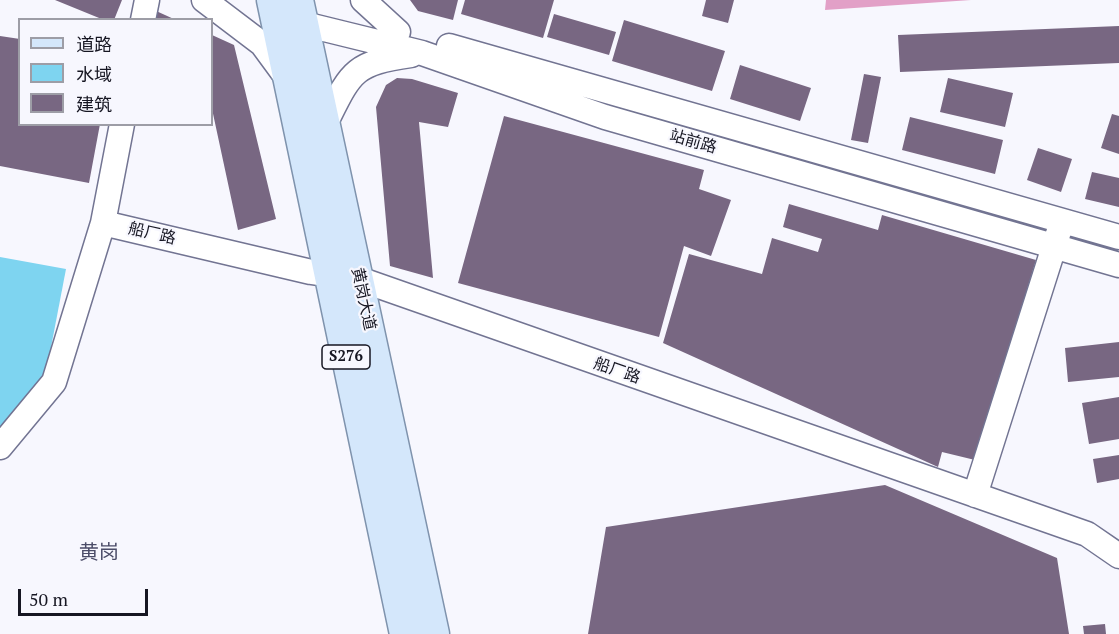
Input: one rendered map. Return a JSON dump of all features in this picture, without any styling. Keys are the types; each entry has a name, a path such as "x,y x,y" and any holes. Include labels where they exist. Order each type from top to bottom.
{"main road":[{"name":"黄岗大道","path":"290,5 288,79 405,634"},
{"name":"黄岗大道","path":"290,5 326,122 434,634"}],"street":[{"path":"143,18 147,0"},
{"path":"204,0 262,44 288,79"},
{"path":"363,0 398,32"},
{"name":"站前路","path":"290,5 398,32 1119,237"},
{"name":"站前路","path":"290,5 605,117 1119,265"},
{"path":"326,122 351,76 374,60 422,53"},
{"path":"0,447 54,382 103,223 122,126"},
{"path":"975,495 1063,220"},
{"name":"船厂路","path":"103,223 329,275 359,279 1087,534 1119,556"}],"shaded area":[{"path":"826,0 971,0 825,10"}],"water":[{"path":"0,257 66,269 43,389 0,435"}],"building":[{"path":"55,0 122,0 115,18 99,18"},
{"path":"410,0 458,0 453,20 418,11"},
{"path":"465,0 554,0 543,38 461,14"},
{"path":"706,0 734,0 728,23 702,16"},
{"path":"154,10 172,18 152,18"},
{"path":"554,14 616,32 609,55 547,37"},
{"path":"624,20 725,51 712,91 612,61"},
{"path":"1119,26 1119,63 900,72 898,35"},
{"path":"213,35 234,45 276,219 238,230 213,114"},
{"path":"0,36 18,39 18,126 100,126 89,183 0,166"},
{"path":"740,65 811,88 800,121 730,99"},
{"path":"864,74 881,77 868,143 851,140"},
{"path":"397,78 412,79 458,93 448,127 419,122 433,278 390,266 376,107 386,85"},
{"path":"948,78 1013,93 1005,127 940,112"},
{"path":"1112,114 1119,116 1119,154 1101,148"},
{"path":"504,116 704,170 699,189 731,200 711,256 684,246 659,337 458,283"},
{"path":"910,117 1003,140 995,174 902,150"},
{"path":"1038,148 1072,159 1061,192 1027,180"},
{"path":"1092,172 1119,178 1119,207 1085,199"},
{"path":"789,204 878,230 882,215 1036,260 975,460 942,452 938,467 663,343 689,254 762,274 772,238 818,252 822,239 783,227"},
{"path":"1119,342 1119,377 1068,382 1065,348"},
{"path":"1119,397 1119,439 1089,444 1082,403"},
{"path":"1119,455 1119,479 1097,483 1093,459"},
{"path":"885,485 1057,558 1069,634 588,634 606,527"},
{"path":"1105,624 1106,634 1084,634 1083,626"}],"district":[{"name":"黄岗","path":"99,553"}]}
